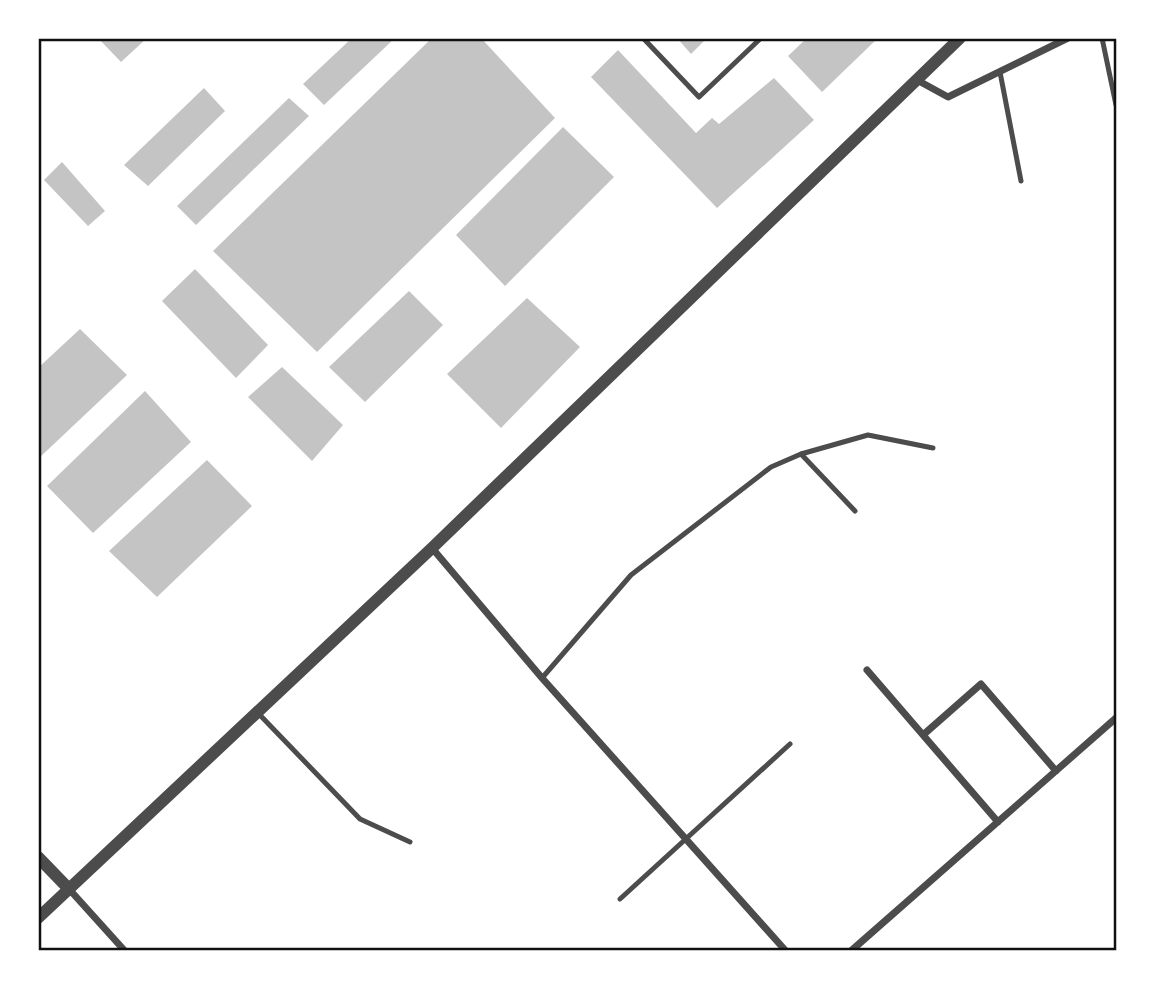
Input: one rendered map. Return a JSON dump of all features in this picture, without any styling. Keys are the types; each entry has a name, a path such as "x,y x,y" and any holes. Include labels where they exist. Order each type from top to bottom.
{"street":[{"path":"38,918 432,548 960,38"},
{"path":"917,80 948,97 1068,38"},
{"path":"432,548 542,678 785,950"},
{"path":"867,670 998,822"},
{"path":"923,736 981,684 1056,771"},
{"path":"852,950 1116,718"},
{"path":"38,858 124,950"}],"lane":[{"path":"643,38 699,97 761,38"},
{"path":"1102,38 1116,105"},
{"path":"1000,72 1021,181"},
{"path":"542,678 631,575 771,467 801,454 868,435 933,448"},
{"path":"801,454 855,511"},
{"path":"257,712 360,819 410,842"},
{"path":"620,900 790,744"}],"building":[{"path":"98,38 147,38 121,62"},
{"path":"352,38 395,38 324,105 303,84"},
{"path":"432,38 481,38 555,118 317,352 213,251"},
{"path":"677,38 707,38 691,54"},
{"path":"807,38 878,38 822,92 788,56"},
{"path":"618,50 696,133 712,118 719,124 774,78 814,120 717,208 591,77"},
{"path":"204,88 225,111 148,186 124,165"},
{"path":"289,98 309,116 196,225 177,206"},
{"path":"563,127 614,177 505,286 456,235"},
{"path":"62,162 105,211 88,226 44,180"},
{"path":"195,269 268,345 236,378 162,301"},
{"path":"409,291 443,325 365,402 329,367"},
{"path":"527,298 580,347 501,428 447,374"},
{"path":"80,329 127,375 38,459 38,368"},
{"path":"282,367 343,425 312,461 248,397"},
{"path":"145,391 191,442 93,533 47,486"},
{"path":"207,460 252,506 157,597 109,551"}]}
